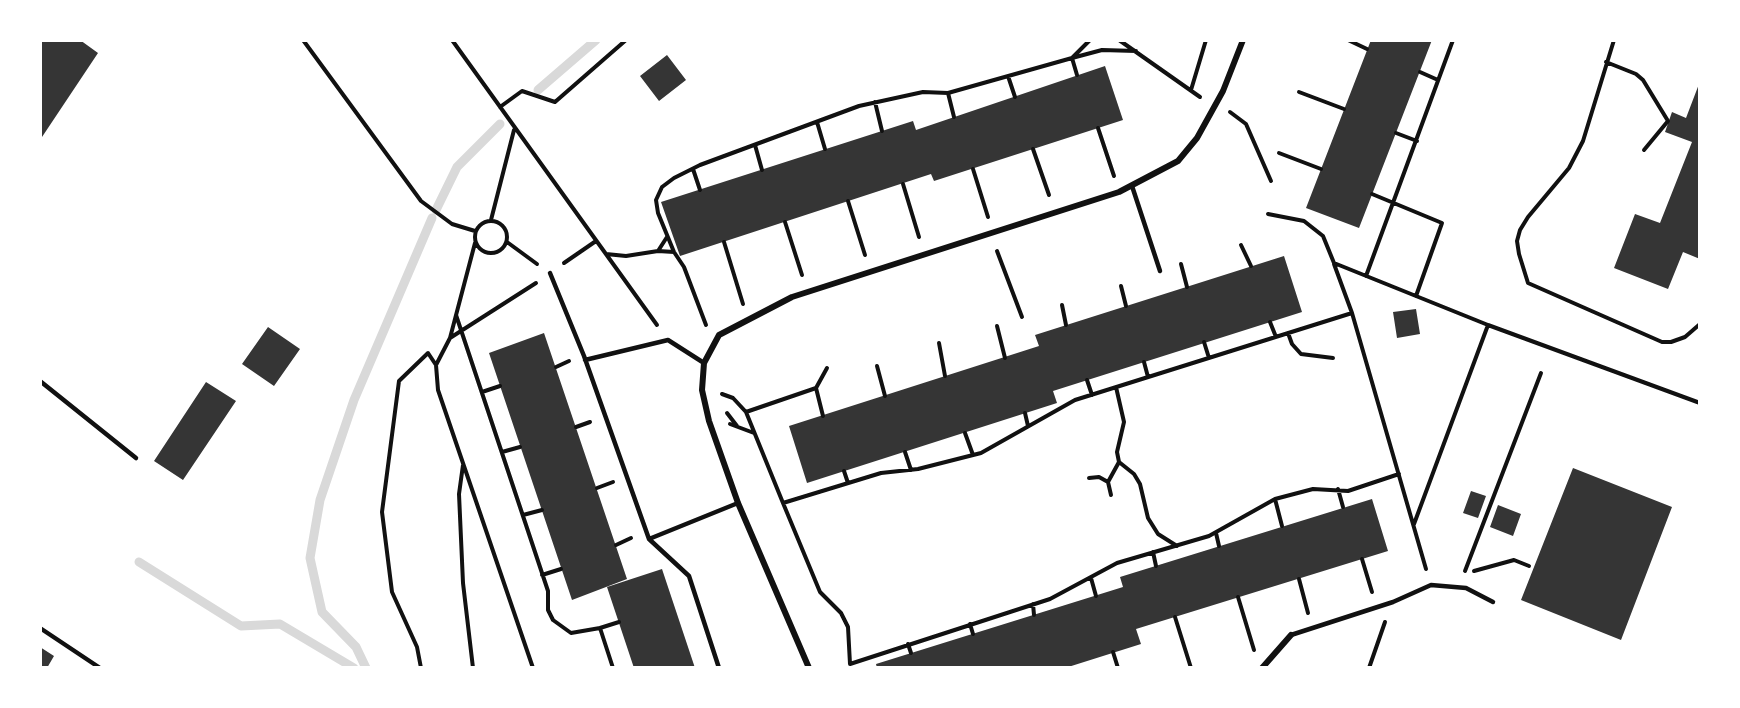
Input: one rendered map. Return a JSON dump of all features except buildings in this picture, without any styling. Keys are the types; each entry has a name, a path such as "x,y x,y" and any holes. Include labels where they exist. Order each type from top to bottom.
{"street":[{"path":"808,668 738,504 709,421 702,386 704,363 719,335 747,318 807,292 1119,192 1178,161 1197,138 1214,107 1243,40"},
{"path":"1262,668 1291,635"}],"lane":[{"path":"1132,186 1160,271"},
{"path":"550,273 585,360 649,539 689,576 719,668"},
{"path":"585,360 668,340 704,363"},
{"path":"40,381 136,458"},
{"path":"649,539 738,504"},
{"path":"1291,635 1393,602 1431,585 1466,588 1493,602"},
{"path":"40,628 100,668"}],"path":[{"path":"303,40 421,201 452,224 475,231"},
{"path":"452,40 668,340"},
{"path":"500,107 522,91 555,102 626,40"},
{"path":"1072,58 1090,40"},
{"path":"1119,40 1214,107 1232,112 1246,124 1271,181"},
{"path":"1191,90 1206,40"},
{"path":"1348,40 1367,49"},
{"path":"1366,276 1453,40"},
{"path":"1614,40 1583,141 1569,168 1520,230 1517,241 1527,283 1662,342 1671,342 1685,337 1700,324"},
{"path":"713,345 684,267 674,252 658,213 656,200 662,187 693,169 875,102 923,92 948,93 1102,50 1137,51"},
{"path":"1072,58 1077,75"},
{"path":"1606,62 1636,74 1643,80 1668,121 1644,150"},
{"path":"1420,72 1438,80"},
{"path":"1008,76 1015,97"},
{"path":"1299,92 1344,109"},
{"path":"948,93 954,117"},
{"path":"875,102 882,130"},
{"path":"817,122 825,149"},
{"path":"1098,128 1119,192"},
{"path":"491,220 514,129"},
{"path":"1396,133 1417,141"},
{"path":"754,145 762,170"},
{"path":"1034,149 1055,213"},
{"path":"1279,153 1321,169"},
{"path":"693,169 700,190"},
{"path":"973,169 992,234 1022,318"},
{"path":"903,183 925,255"},
{"path":"1372,194 1442,223 1416,296"},
{"path":"848,201 870,272"},
{"path":"1268,214 1304,221 1323,236 1352,314 1431,585"},
{"path":"436,366 450,339 475,242 475,231 480,224 491,220 503,225 508,234 504,248 495,253 484,252 475,242"},
{"path":"785,222 807,292"},
{"path":"658,251 667,236"},
{"path":"450,339 596,241"},
{"path":"507,242 550,273"},
{"path":"723,242 747,318"},
{"path":"1242,245 1251,266"},
{"path":"605,254 674,252"},
{"path":"1334,263 1488,325 1700,403"},
{"path":"1180,264 1187,287"},
{"path":"1121,286 1126,306"},
{"path":"1062,305 1066,325"},
{"path":"783,503 880,473 910,470 973,455 1075,400 1352,314"},
{"path":"456,315 548,591 548,610 553,620 571,633 619,622"},
{"path":"1270,322 1276,337"},
{"path":"1413,524 1488,325"},
{"path":"997,326 1005,358"},
{"path":"1288,333 1292,344 1301,354 1334,358"},
{"path":"1204,342 1209,358"},
{"path":"939,343 945,376"},
{"path":"421,668 417,647 392,592 382,512 399,381 428,353 436,366 438,390 533,668"},
{"path":"1144,362 1148,377"},
{"path":"877,366 885,396"},
{"path":"746,412 816,388 827,368"},
{"path":"1529,566 1514,560 1464,575 1541,373"},
{"path":"1087,380 1092,395"},
{"path":"482,392 500,386"},
{"path":"702,386 733,398 746,412 820,592 841,612 848,627 850,666 908,644 1050,599 1117,563 1216,533 1275,499 1313,489 1362,488 1399,474"},
{"path":"1116,387 1124,422 1117,452 1119,462 1134,474 1140,484 1148,518 1158,534 1177,546"},
{"path":"816,388 823,416"},
{"path":"1025,413 1029,426"},
{"path":"965,433 973,455"},
{"path":"502,452 520,447"},
{"path":"905,452 910,470"},
{"path":"1111,495 1108,482 1119,462"},
{"path":"463,463 459,494 463,583 473,668"},
{"path":"844,471 848,483"},
{"path":"1089,478 1099,477 1108,482"},
{"path":"1338,489 1343,507"},
{"path":"1275,499 1282,526"},
{"path":"523,515 542,510"},
{"path":"1216,533 1219,546"},
{"path":"1153,552 1156,566"},
{"path":"1362,559 1371,590"},
{"path":"542,575 561,569"},
{"path":"1091,578 1096,596"},
{"path":"1299,579 1312,628"},
{"path":"1238,597 1256,657"},
{"path":"1369,668 1393,602"},
{"path":"1033,604 1034,615"},
{"path":"1175,617 1191,668"},
{"path":"970,624 973,634"},
{"path":"600,628 613,668"},
{"path":"908,644 911,653"},
{"path":"1113,652 1118,668"}],"waterway":[{"path":"538,90 596,40"},
{"path":"436,210 457,167 500,124"},
{"path":"366,668 356,647 322,612 310,558 320,500 354,400 432,218"},
{"path":"139,562 241,626 280,624 354,668"}]}
